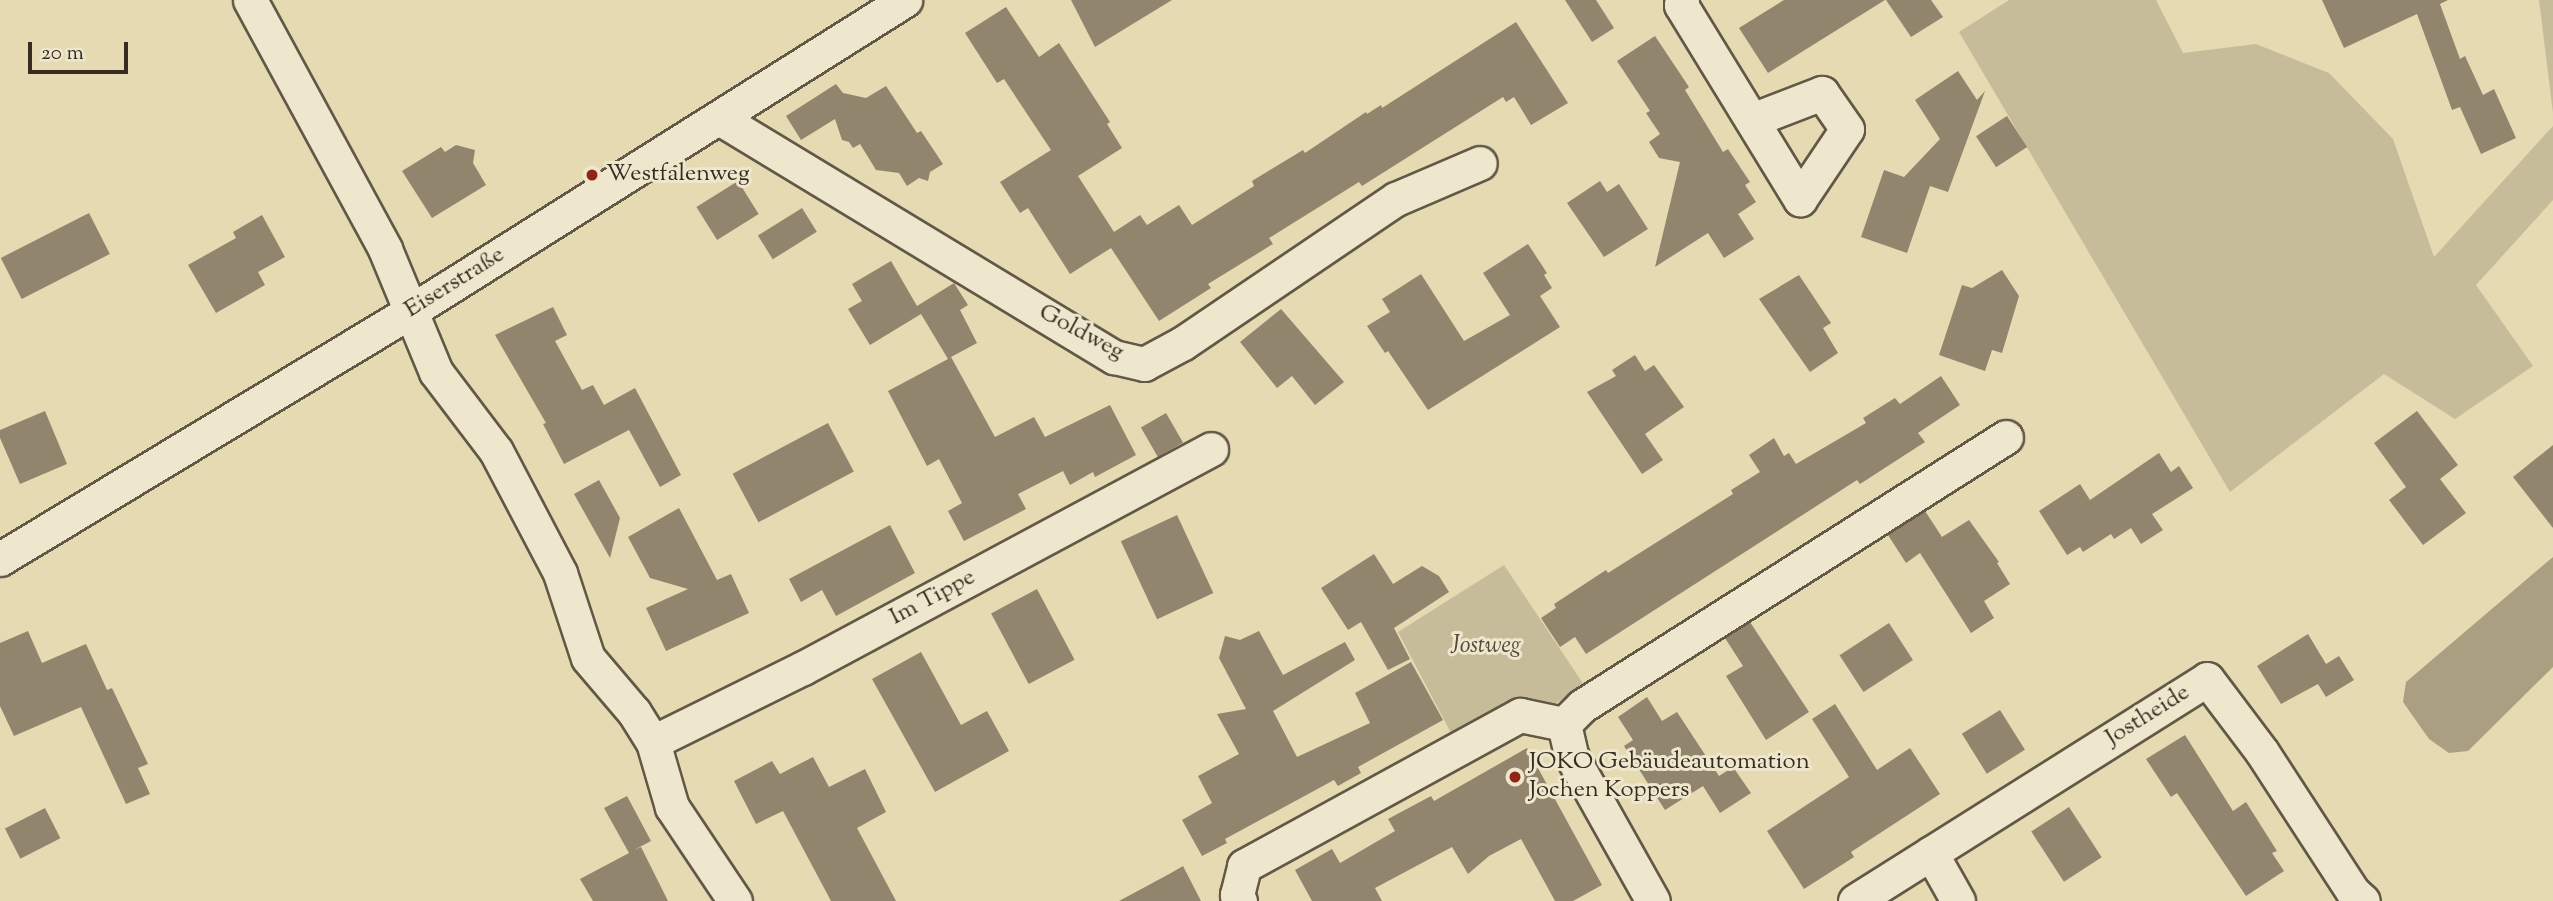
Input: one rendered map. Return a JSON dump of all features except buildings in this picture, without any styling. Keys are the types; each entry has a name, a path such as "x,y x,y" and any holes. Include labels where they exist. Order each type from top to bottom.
{"street":[{"path":"250,0 385,248 436,372 496,451 560,573 588,658 634,712 653,741 673,807 735,901"},
{"name":"Eiserstraße","path":"0,559 411,311 905,0"},
{"path":"1682,0 1681,5 1752,120"},
{"name":"Goldweg","path":"719,118 1114,357 1144,364 1183,343 1396,199 1480,163"},
{"path":"1564,724 1582,706 2006,437"},
{"name":"Im Tippe","path":"653,741 814,662 1211,449"},
{"name":"Jostheide","path":"1855,901 2207,679 2262,752 2353,892 2363,901"},
{"path":"1240,901 1237,895 1244,866 1520,715 1564,724"},
{"path":"1564,724 1572,755 1645,899"},
{"path":"1931,853 1958,901"}],"green space":[{"path":"2009,0 2156,0 2183,53 2256,44 2329,73 2393,139 2434,257 2553,126 2553,200 2476,285 2533,366 2455,419 2384,374 2230,492 1959,32"},
{"path":"2539,0 2553,0 2553,113"},
{"name":"Jostweg","path":"1504,565 1584,685 1555,704 1519,697 1451,733 1398,632"}],"shaded area":[{"path":"2553,557 2553,667 2468,751 2449,753 2429,739 2403,702 2406,682"}],"place":[{"name":"Westfalenweg","path":"592,175"},
{"name":"JOKO Gebäudeautomation Jochen Koppers","path":"1515,777"}]}
